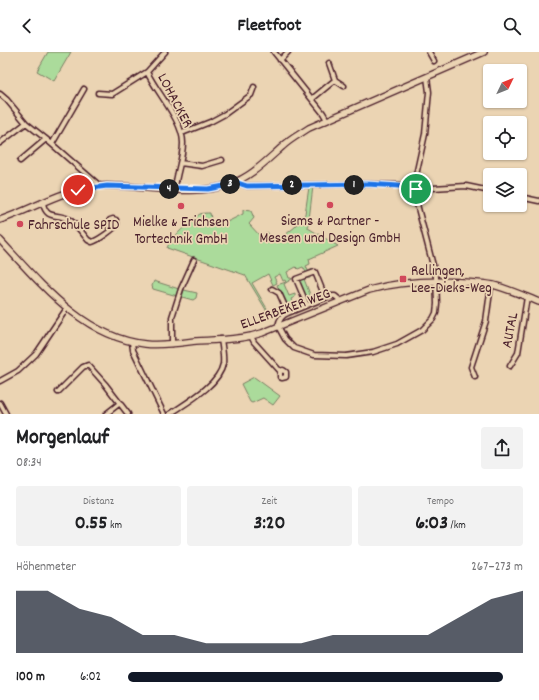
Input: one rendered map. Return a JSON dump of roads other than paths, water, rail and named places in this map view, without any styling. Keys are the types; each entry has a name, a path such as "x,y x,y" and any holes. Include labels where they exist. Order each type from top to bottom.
{"street":[{"name":"LOHACKER","path":"98,93 112,94 147,72 165,52"},
{"path":"274,52 327,120"},
{"path":"280,60 288,52"},
{"path":"429,52 434,61"},
{"path":"0,220 78,190 100,186 208,189 224,186 235,182 254,171 292,138 309,128 484,52"},
{"path":"329,62 335,80 344,86"},
{"name":"LOHACKER","path":"147,72 176,119 182,133 183,152 176,178 175,189"},
{"path":"341,301 332,296 307,305 284,315 280,319 278,326 289,344 294,348 307,353 321,356 354,355 373,352 407,339 422,330 433,319 436,313 436,280 413,189 425,134 429,92 428,77"},
{"path":"312,99 335,80"},
{"path":"182,133 210,122 225,114 251,95 254,87"},
{"path":"52,144 84,89"},
{"path":"0,94 7,100 26,123 100,186"},
{"path":"0,142 26,123"},
{"path":"20,161 46,139"},
{"path":"180,163 202,166 222,160"},
{"path":"235,182 247,186 367,184 399,186 413,189 466,186 483,190"},
{"path":"527,198 539,201"},
{"path":"42,203 44,209 48,213 53,216 68,219 88,240 92,242 103,237 110,230"},
{"name":"ELLERBEKER WEG","path":"0,240 67,308 100,331 132,342 146,344 172,344 251,336 369,290 386,285 417,281 436,280 491,285 507,289 539,302"},
{"path":"172,344 172,317 180,292 194,260"},
{"path":"307,305 296,279 315,272 325,298"},
{"path":"475,377 471,367 486,321 491,285"},
{"path":"272,289 279,292 288,313"},
{"name":"AUTAL","path":"510,366 518,353 527,297"},
{"path":"0,381 18,371 36,354 67,308"},
{"path":"251,336 254,342 280,371"},
{"path":"170,414 203,390 216,378 223,365 221,339"},
{"path":"132,342 133,350 164,414"},
{"path":"58,392 83,367 88,365 100,377 128,414"},
{"path":"0,403 6,414"},
{"path":"106,414 120,404"}],"place":[{"name":"Siems & Partner - Messen und Design GmbH","path":"330,205"},
{"name":"Mielke & Erichsen Tortechnik GmbH","path":"181,206"},
{"name":"Fahrschule SPID","path":"20,224"},
{"name":"Rellingen, Lee-Dieks-Weg","path":"403,279"}]}
